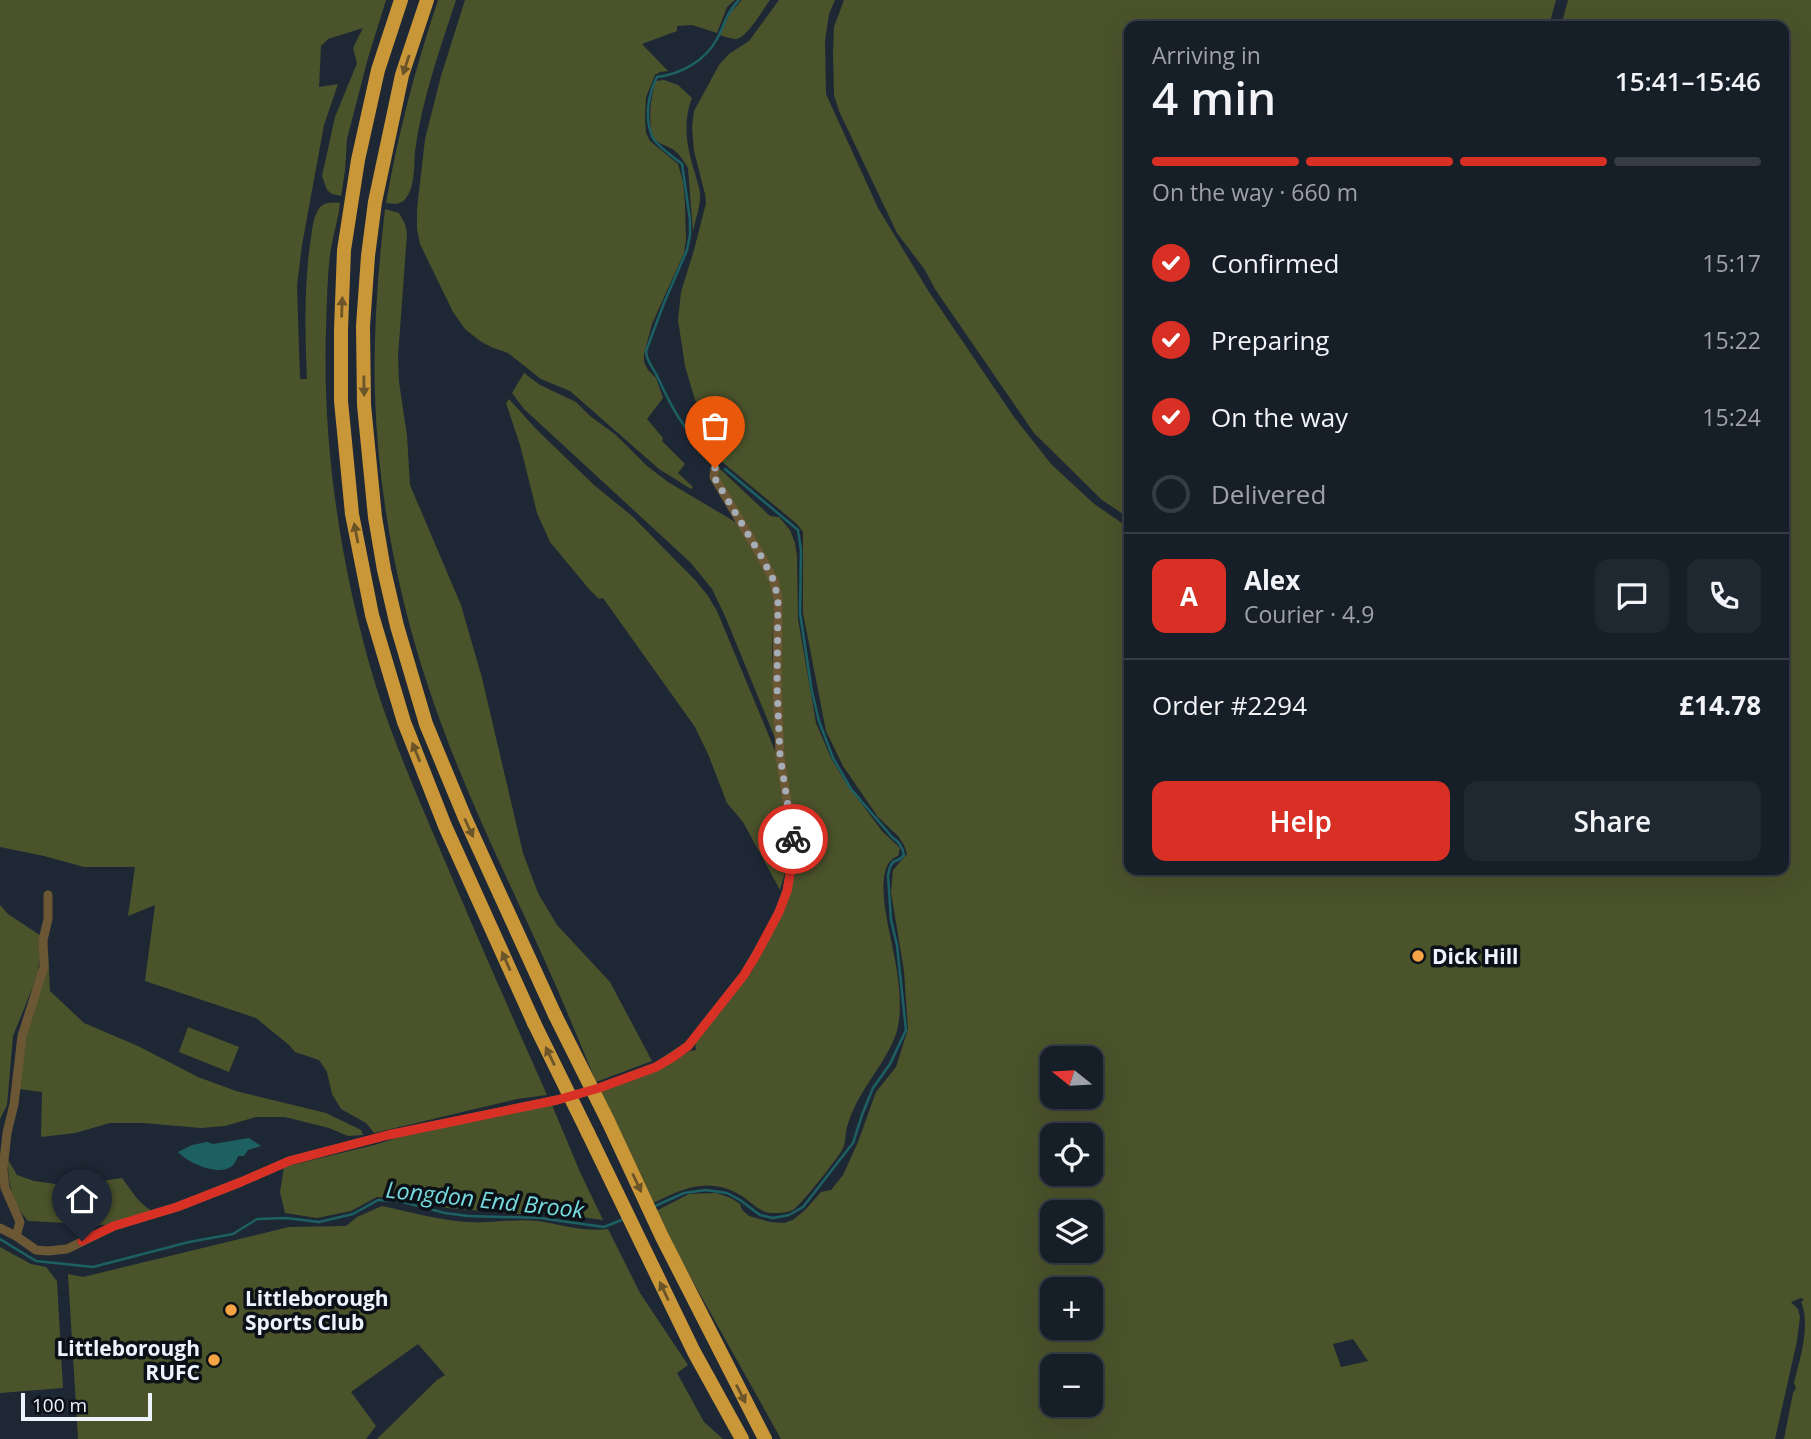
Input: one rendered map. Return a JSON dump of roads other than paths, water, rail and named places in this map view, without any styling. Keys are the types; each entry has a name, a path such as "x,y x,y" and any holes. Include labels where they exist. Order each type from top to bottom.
{"highway":[{"path":"401,0 378,70 369,108 344,250 341,401 352,514 372,615 404,722 445,826 534,1023 694,1352 742,1439"},
{"path":"427,0 402,75 375,202 363,326 364,405 374,517 397,626 426,724 465,818 555,1015 718,1349 765,1439"}],"street":[{"path":"0,1228 36,1250 67,1249 114,1226 177,1207 289,1161 379,1137 599,1088 656,1067 688,1046 744,975 767,936 787,891 793,842 780,755 777,687 778,600 774,581 761,556 714,477 715,468"},
{"path":"16,1236 20,1222 5,1188 3,1169 7,1133 15,1104 22,1036 44,967 43,940 48,919 48,895"}],"waterway":[{"name":"Longdon End Brook","path":"694,438 673,408 646,355 664,303 687,250 690,235 682,164 653,138 648,107 657,77 675,73 706,54 717,39 731,9 739,0"},
{"name":"Longdon End Brook","path":"653,1207 684,1193 706,1190 727,1193 760,1215 773,1218 789,1215 803,1207 853,1143 873,1088 890,1064 906,1030 897,945 891,920 888,875 893,862 904,855 898,843 851,789 833,758 819,721 800,613 801,550 798,530 725,469"},
{"name":"Longdon End Brook","path":"0,1239 36,1261 93,1267 189,1242 233,1234 257,1219 286,1218 319,1222 353,1214 378,1200 399,1201 468,1216 540,1218 604,1227 624,1219"}],"place":[{"name":"Dick Hill","path":"1418,956"},
{"name":"Littleborough Sports Club","path":"231,1310"},
{"name":"Littleborough RUFC","path":"214,1360"}]}
